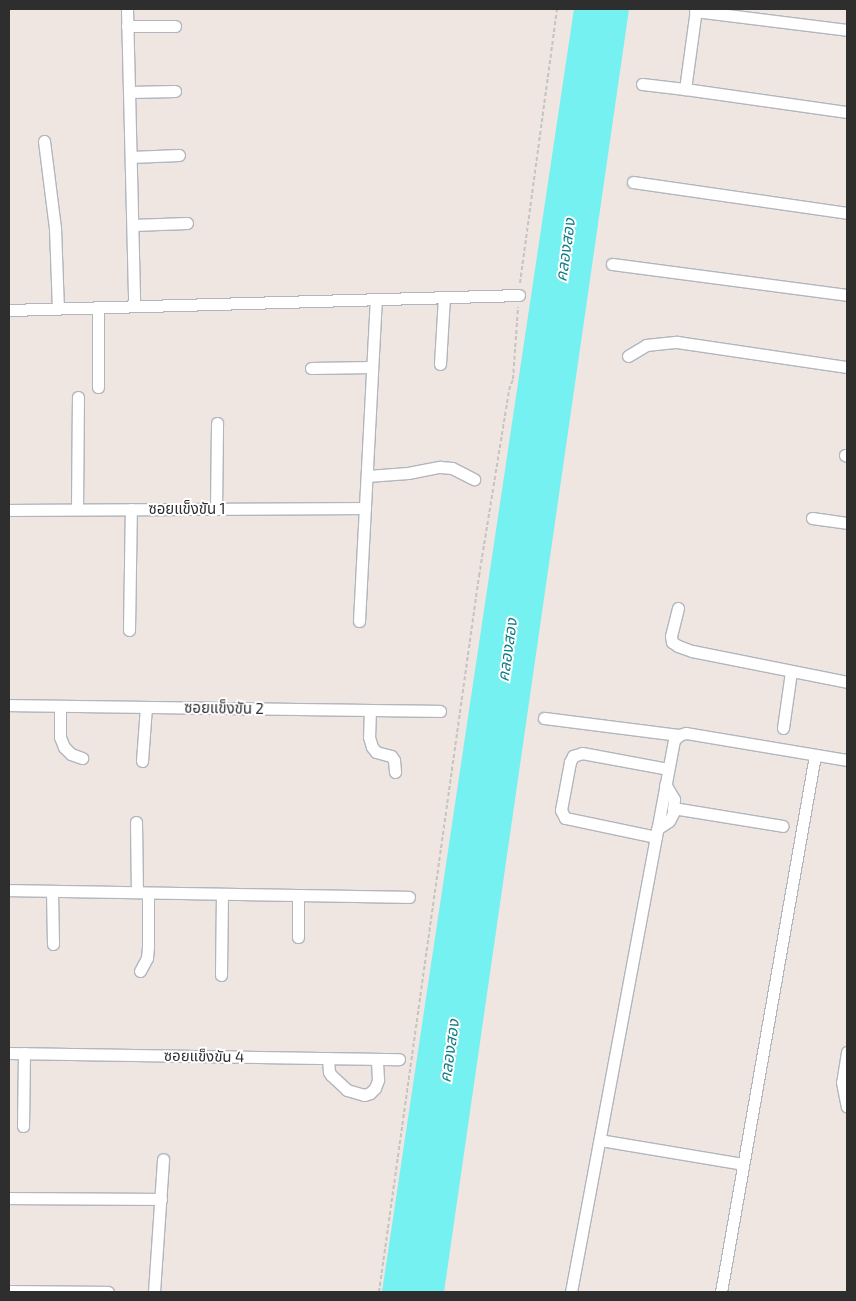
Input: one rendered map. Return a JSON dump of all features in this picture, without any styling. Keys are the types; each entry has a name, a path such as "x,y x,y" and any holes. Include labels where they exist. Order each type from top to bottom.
{"street":[{"path":"127,9 134,306"},
{"path":"685,89 695,10 847,30"},
{"path":"127,26 175,26"},
{"path":"642,84 847,112"},
{"path":"129,92 175,91"},
{"path":"44,140 55,228 58,308"},
{"path":"131,157 179,154"},
{"path":"633,182 847,213"},
{"path":"133,225 187,223"},
{"path":"612,264 847,295"},
{"path":"9,310 519,295"},
{"path":"440,364 444,298"},
{"path":"358,621 376,299"},
{"path":"98,308 98,387"},
{"path":"628,356 646,345 677,342 847,367"},
{"path":"311,368 372,367"},
{"path":"77,509 78,397"},
{"path":"216,509 217,422"},
{"path":"367,476 408,473 440,467 452,468 474,479"},
{"name":"ซอยแข็งขัน 1","path":"9,510 365,508"},
{"path":"128,630 131,509"},
{"path":"812,518 847,523"},
{"path":"678,608 671,636 672,642 678,646 692,651 847,682"},
{"path":"782,728 791,672"},
{"name":"ซอยแข็งขัน 2","path":"9,705 440,710"},
{"path":"60,706 60,737 64,747 71,754 82,758"},
{"path":"142,761 146,707"},
{"path":"370,710 369,737 372,747 376,752 391,756 394,760 395,772"},
{"path":"544,718 678,735 686,733 847,760"},
{"path":"571,1292 668,769 674,740 678,735"},
{"path":"656,833 565,818 561,810 570,762 573,756 582,753 668,769"},
{"path":"722,1292 815,755"},
{"path":"656,833 669,821 674,808 674,799 666,784"},
{"path":"674,808 783,826"},
{"path":"136,822 148,952 140,971"},
{"path":"9,890 409,897"},
{"path":"52,891 52,944"},
{"path":"221,975 222,894"},
{"path":"298,895 298,937"},
{"path":"847,1052 845,1083 847,1107"},
{"name":"ซอยแข็งขัน 4","path":"9,1053 399,1059"},
{"path":"23,1126 24,1053"},
{"path":"328,1058 328,1072 347,1090 364,1095 370,1093 375,1088 378,1080 377,1059"},
{"path":"600,1140 743,1164"},
{"path":"154,1292 163,1159"},
{"path":"9,1198 161,1199"},
{"path":"9,1291 108,1292"}],"path":[{"path":"379,1292 479,576 509,390 513,379 519,295 557,9"}],"water":[{"name":"คลองสอง","path":"574,9 629,9 444,1292 382,1292"}]}
